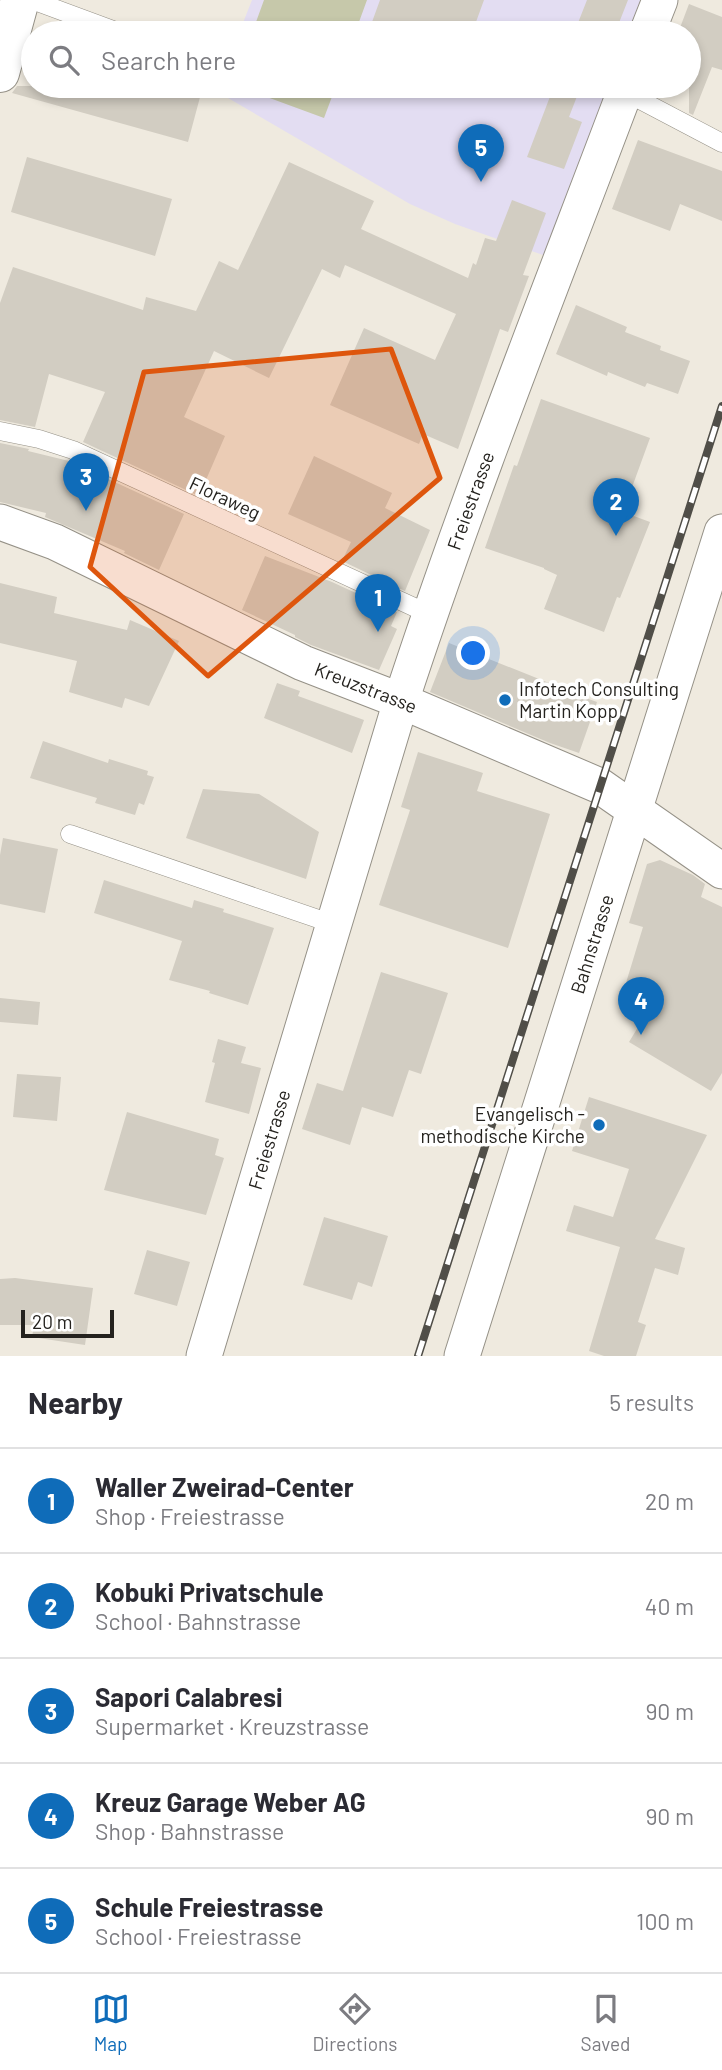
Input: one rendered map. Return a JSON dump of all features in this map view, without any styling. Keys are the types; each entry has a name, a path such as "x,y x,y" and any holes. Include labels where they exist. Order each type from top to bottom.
{"main road":[{"path":"0,73 20,0"}],"street":[{"path":"652,21 660,0"},
{"name":"Freiestrasse","path":"204,1356 429,614 623,98"},
{"name":"Kreuzstrasse","path":"0,522 55,542 303,663 401,701 600,786 635,813 722,871"},
{"name":"Bahnstrasse","path":"462,1356 722,532"}],"lane":[{"path":"32,0 89,21"},
{"path":"642,98 722,143"},
{"name":"Floraweg","path":"0,431 73,450 429,614"},
{"path":"70,834 333,924"}],"highlighted area":[{"path":"391,349 440,478 208,676 90,567 144,372"}],"shaded area":[{"path":"252,0 660,0 652,21 244,21"},
{"path":"228,98 622,98 560,261 455,224 410,204"}],"green space":[{"path":"264,0 367,0 359,21 256,21"},
{"path":"270,98 332,98 324,118"}],"building":[{"path":"380,0 484,0 476,21 372,21"},
{"path":"587,0 628,0 620,21 579,21"},
{"path":"689,4 722,17 722,70 712,67 701,95 701,21 683,21"},
{"path":"17,86 21,86 21,96 12,93"},
{"path":"30,98 200,98 188,142"},
{"path":"549,98 576,98 569,117 582,122 564,169 527,157"},
{"path":"689,98 700,98 693,115 689,113"},
{"path":"638,140 722,171 722,221 680,204 670,231 612,209"},
{"path":"27,157 172,199 155,256 11,212"},
{"path":"289,162 374,201 361,229 468,278 473,263 476,265 485,238 496,241 512,200 546,213 523,275 529,276 508,332 500,329 458,449 423,434 419,444 330,405 364,328 435,360 456,314 345,265 340,278 322,269 269,378 214,351 184,417 225,436 199,496 83,442 105,392 49,374 35,427 0,420 0,303 13,267 143,310 146,297 196,311 219,261 238,270"},
{"path":"576,305 627,327 625,332 661,346 660,350 690,361 678,394 647,383 645,387 608,372 607,376 556,354"},
{"path":"541,399 650,438 623,512 650,522 604,632 544,609 557,575 485,548"},
{"path":"0,443 69,461 184,514 159,570 124,553 125,551 45,517 46,513 0,502"},
{"path":"314,456 392,493 385,508 430,530 405,591 342,561 351,542 288,514"},
{"path":"265,556 332,582 397,612 391,626 397,629 379,670 311,645 242,610"},
{"path":"0,583 57,597 54,613 127,630 130,620 179,641 149,706 125,698 122,708 69,692 77,661 0,643"},
{"path":"449,643 597,702 579,753 430,692"},
{"path":"277,683 300,691 298,696 364,720 352,753 264,718"},
{"path":"43,741 108,763 109,759 148,771 147,775 154,777 144,805 139,803 135,815 95,803 97,798 30,778"},
{"path":"418,752 483,773 477,791 550,814 508,948 379,905 410,810 401,807"},
{"path":"203,789 259,794 319,832 306,879 186,838"},
{"path":"3,838 58,849 45,913 0,904 0,855"},
{"path":"660,860 693,875 705,884 701,897 722,907 722,1073 711,1091 629,1042 643,1019 627,1009 622,996 643,927 629,923 647,864"},
{"path":"104,880 192,908 194,900 274,928 248,1005 169,980 182,941 94,913"},
{"path":"381,972 448,993 421,1074 409,1070 393,1117 362,1107 350,1145 302,1129 317,1083 343,1091"},
{"path":"0,998 40,1002 38,1025 0,1022"},
{"path":"218,1039 246,1047 241,1063 261,1068 249,1114 205,1102"},
{"path":"17,1074 61,1077 57,1121 13,1117"},
{"path":"589,1097 707,1135 655,1239 685,1248 678,1275 655,1268 638,1322 646,1325 636,1356 604,1356 589,1351 620,1247 566,1231 574,1205 613,1217 629,1169 572,1151"},
{"path":"127,1112 219,1139 215,1155 224,1158 206,1215 104,1190"},
{"path":"324,1217 388,1236 372,1287 358,1282 352,1300 303,1285"},
{"path":"147,1250 190,1262 177,1306 134,1294"},
{"path":"15,1278 93,1288 85,1345 32,1337 34,1325 0,1325 0,1279"}],"railway":[{"path":"418,1356 722,406"}],"place":[{"name":"Schule Freiestrasse","path":"481,182"},
{"name":"Sapori Calabresi","path":"86,511"},
{"name":"Kobuki Privatschule","path":"616,536"},
{"name":"Waller Zweirad-Center","path":"378,632"},
{"name":"Infotech Consulting Martin Kopp","path":"505,700"},
{"name":"Kreuz Garage Weber AG","path":"641,1035"},
{"name":"Evangelisch - methodische Kirche","path":"599,1125"}]}
